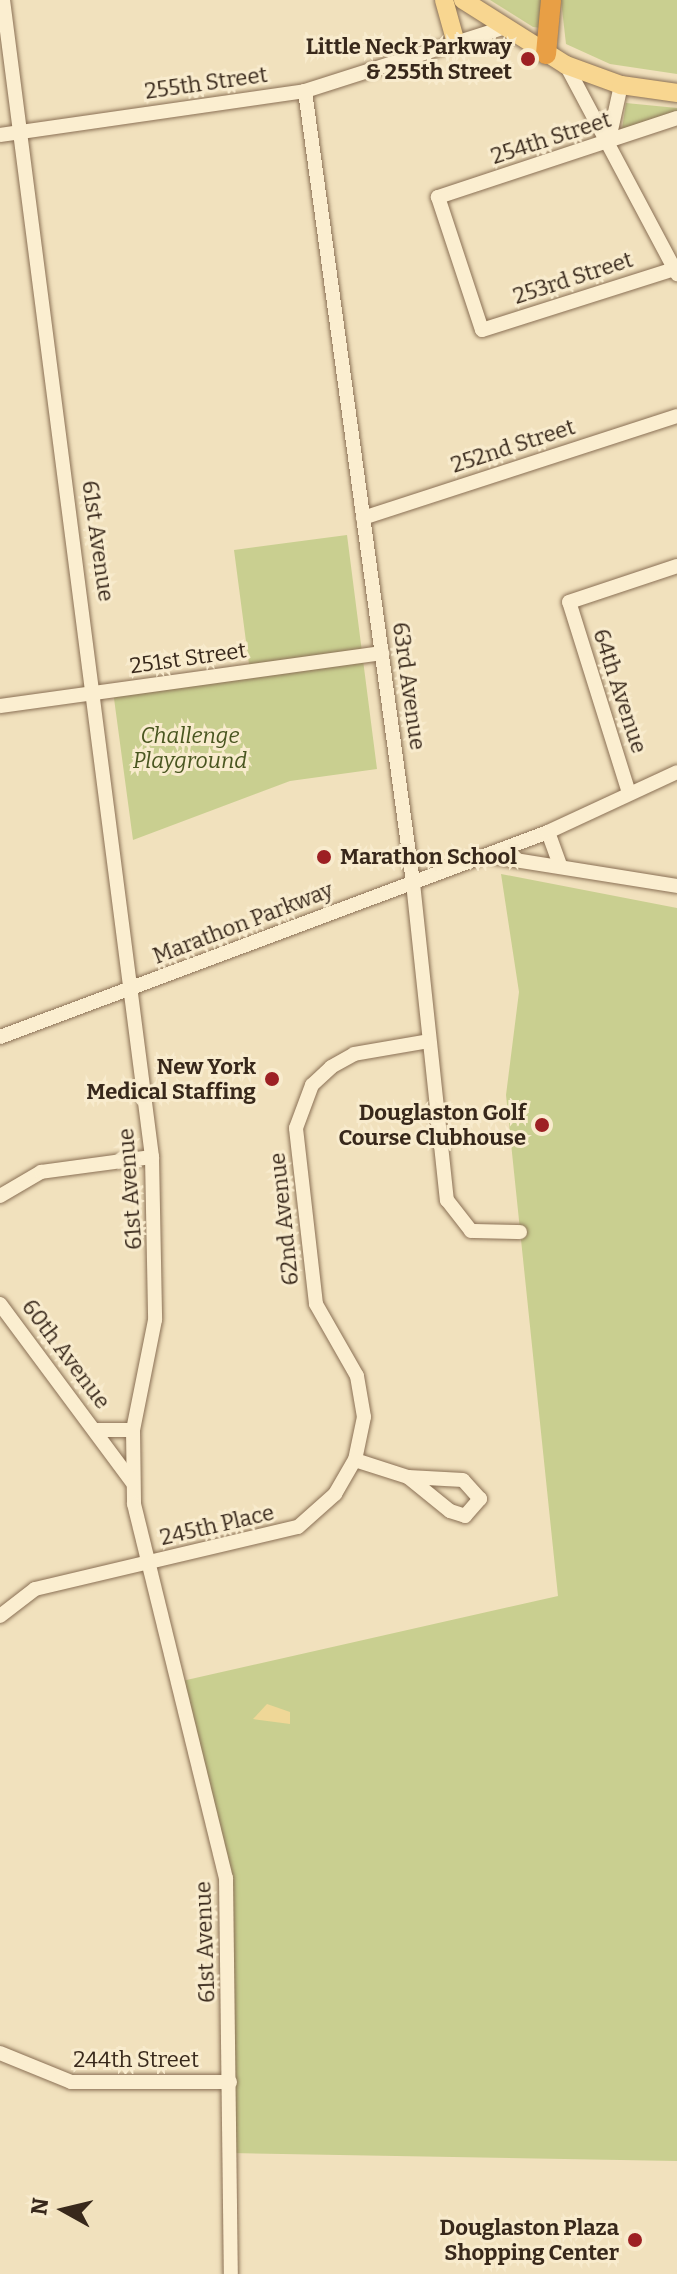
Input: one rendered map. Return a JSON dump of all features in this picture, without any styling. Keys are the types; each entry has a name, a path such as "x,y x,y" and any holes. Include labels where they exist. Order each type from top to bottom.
{"highway":[{"path":"546,54 551,0"}],"main road":[{"path":"444,0 456,43"},
{"path":"463,0 566,65 621,85 677,93"}],"street":[{"name":"61st Avenue","path":"3,0 97,693 152,1157 155,1320 133,1430 132,1482 226,1878 231,2274"},
{"name":"255th Street","path":"0,135 305,91 506,27"},
{"path":"566,65 676,270"},
{"path":"608,144 621,85"},
{"name":"63rd Avenue","path":"305,91 413,883 447,1200 471,1231 520,1232"},
{"name":"254th Street","path":"482,330 438,197 608,144 677,118"},
{"name":"253rd Street","path":"482,330 676,270"},
{"name":"252nd Street","path":"363,518 677,416"},
{"name":"64th Avenue","path":"629,793 569,602 677,566"},
{"name":"251st Street","path":"0,706 382,653"},
{"name":"Marathon Parkway","path":"0,1037 548,832 677,772"},
{"path":"548,832 560,865"},
{"path":"486,855 677,886"},
{"name":"62nd Avenue","path":"355,1460 362,1403 357,1376 316,1304 296,1128 312,1085 331,1067 354,1054 429,1041"},
{"path":"0,1196 41,1172 152,1157"},
{"name":"60th Avenue","path":"0,1304 132,1482"},
{"name":"60th Avenue","path":"96,1430 133,1430"},
{"path":"355,1460 408,1477"},
{"name":"245th Place","path":"0,1616 35,1589 298,1527 325,1506 355,1460"},
{"name":"244th Street","path":"0,2053 71,2082 230,2082"}],"green space":[{"path":"490,0 546,0 542,28 533,27"},
{"path":"561,0 677,0 677,74 610,64 566,44"},
{"path":"626,103 677,108 677,114 622,129"},
{"name":"Challenge Playground","path":"347,535 377,769 290,781 133,840 113,691 250,672 234,550"},
{"path":"501,874 677,908 677,2161 230,2153 230,1867 182,1681 558,1596 506,1095 519,992"}],"sand":[{"path":"267,1704 290,1712 290,1724 253,1719"}],"place":[{"name":"Little Neck Parkway & 255th Street","path":"528,59"},
{"name":"Marathon School","path":"324,857"},
{"name":"New York Medical Staffing","path":"272,1079"},
{"name":"Douglaston Golf Course Clubhouse","path":"542,1125"},
{"name":"Douglaston Plaza Shopping Center","path":"635,2240"}]}
